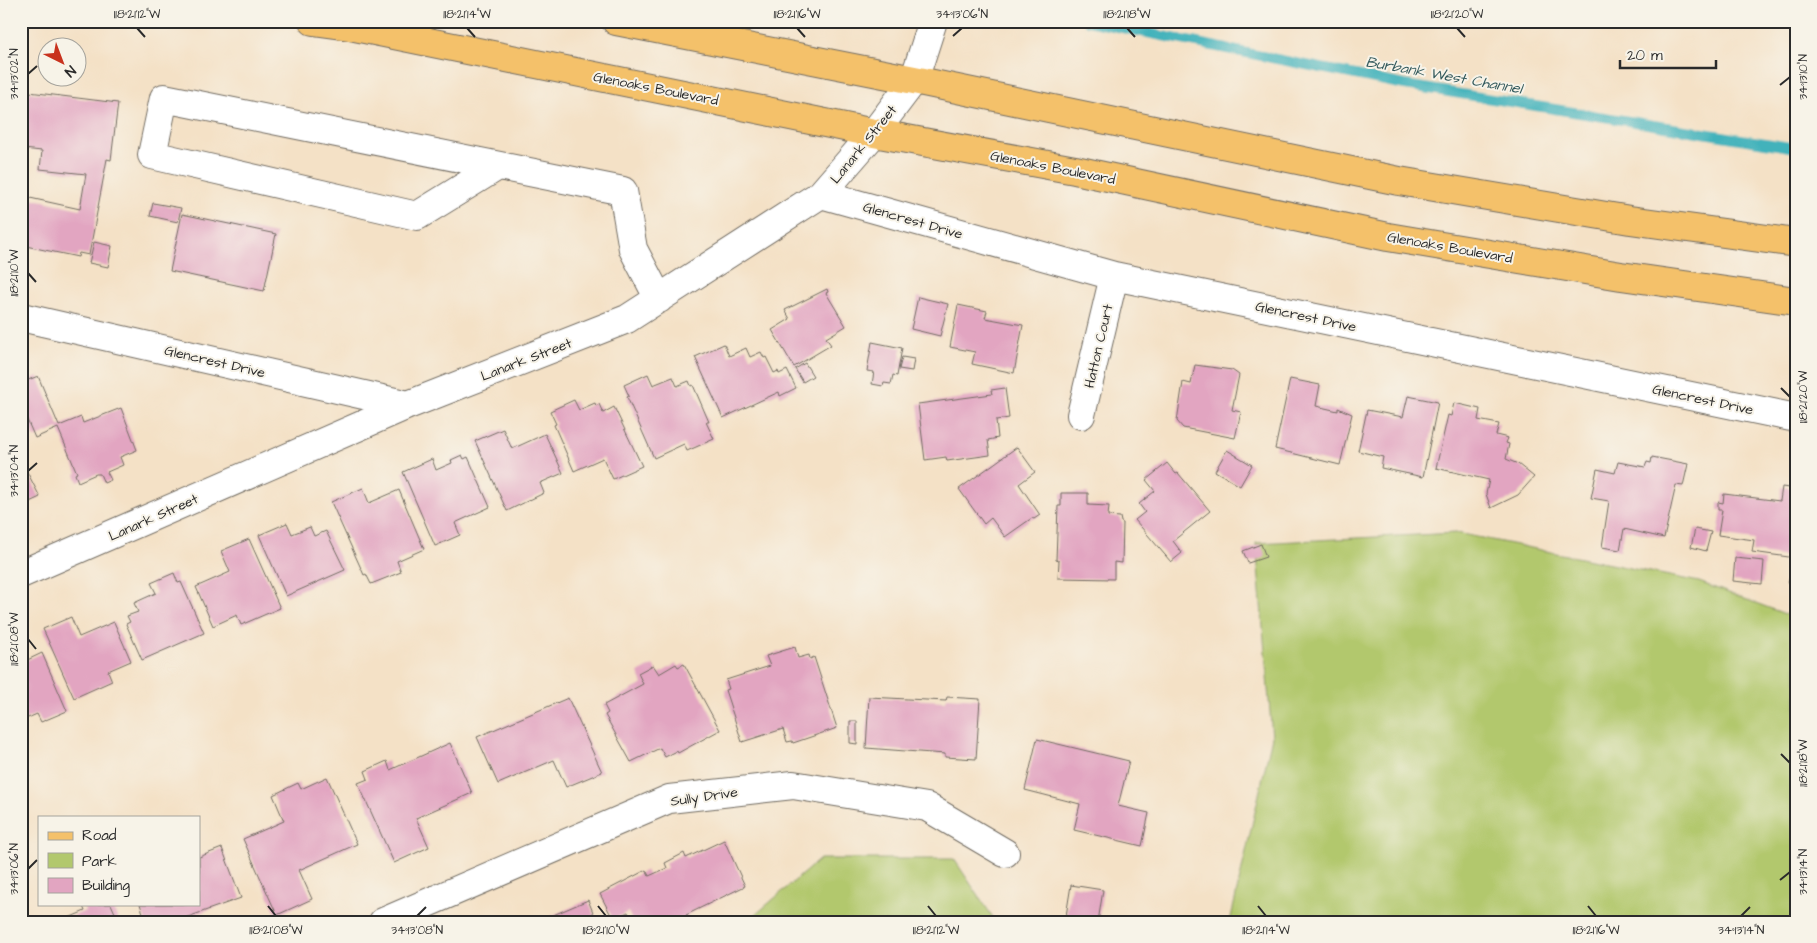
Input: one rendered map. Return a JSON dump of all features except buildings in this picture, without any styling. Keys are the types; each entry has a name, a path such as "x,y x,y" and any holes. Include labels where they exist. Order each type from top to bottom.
{"main road":[{"name":"Glenoaks Boulevard","path":"313,21 350,26 874,133 1075,170 1388,237 1621,276 1796,301"},
{"path":"616,21 914,80 1399,181 1630,220 1796,243"}],"street":[{"name":"Lanark Street","path":"21,574 408,406 627,319 822,194 874,133 914,80 931,28"},
{"path":"498,166 418,216 152,155 164,98 623,191 633,249 659,299"},
{"name":"Glencrest Drive","path":"822,194 1114,276 1796,418"},
{"name":"Hatton Court","path":"1081,415 1114,276"},
{"name":"Glencrest Drive","path":"21,317 408,406"},
{"name":"Sully Drive","path":"384,922 670,799 793,785 927,807 1005,853"}],"green space":[{"path":"1457,533 1699,582 1796,618 1796,922 1230,922 1272,737 1256,543"},
{"path":"820,859 954,859 996,922 747,922"}],"waterway":[{"name":"Burbank West Channel","path":"1088,21 1405,85 1796,148"}]}
